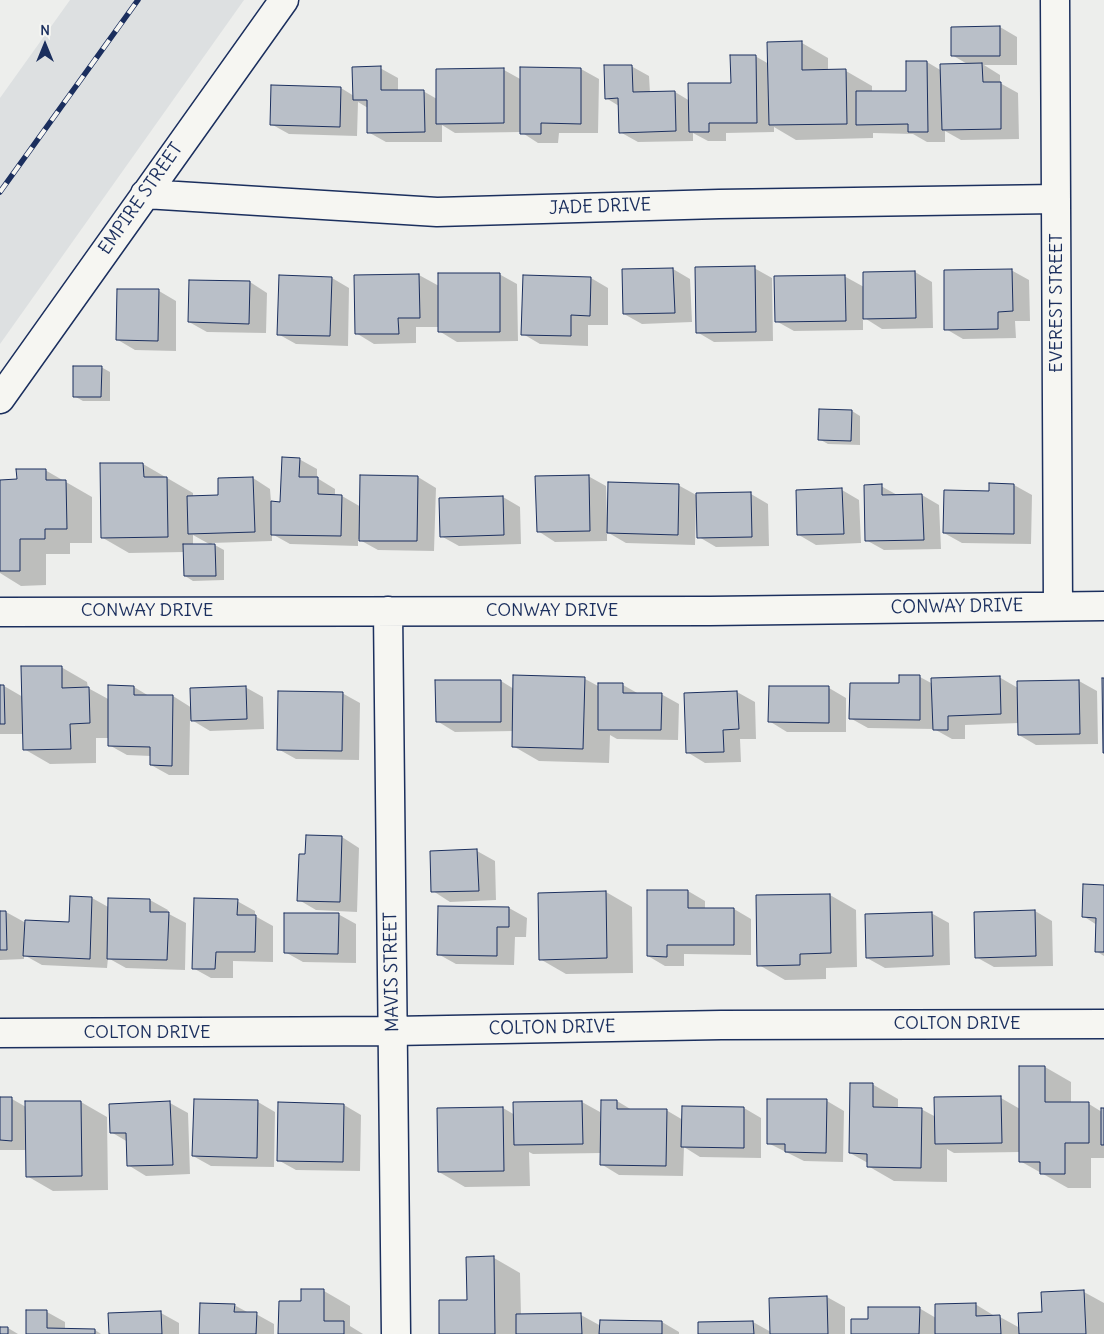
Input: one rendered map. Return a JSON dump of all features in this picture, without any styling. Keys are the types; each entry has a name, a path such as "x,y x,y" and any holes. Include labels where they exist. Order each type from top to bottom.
{"street":[{"name":"EMPIRE STREET","path":"0,399 284,0"},
{"name":"EVEREST STREET","path":"1055,0 1058,606"},
{"name":"JADE DRIVE","path":"145,194 437,212 719,204 1056,199"},
{"name":"CONWAY DRIVE","path":"0,612 710,611 1104,606"},
{"name":"MAVIS STREET","path":"388,611 396,1334"},
{"name":"COLTON DRIVE","path":"0,1033 393,1031 721,1025 1104,1024"}],"shaded area":[{"path":"70,0 244,0 0,344 0,98"}],"building":[{"path":"1000,26 1000,56 951,56 951,27"},
{"path":"802,41 802,70 846,69 847,124 769,125 767,42"},
{"path":"730,55 756,55 757,123 709,123 709,132 689,132 688,83 731,83"},
{"path":"906,61 927,61 928,132 908,132 908,124 856,125 856,91 906,91"},
{"path":"982,63 983,82 1001,82 1001,129 942,130 940,64"},
{"path":"604,65 632,65 633,92 675,91 676,131 619,133 618,98 605,99"},
{"path":"381,66 381,90 424,90 425,132 367,133 367,100 353,100 352,67"},
{"path":"520,67 581,68 581,124 541,123 541,134 520,134"},
{"path":"504,68 504,123 436,124 436,69"},
{"path":"271,85 341,87 340,127 270,125"},
{"path":"755,266 756,332 696,333 695,267"},
{"path":"673,268 675,313 623,314 622,269"},
{"path":"1012,269 1013,311 998,312 998,329 944,330 944,270"},
{"path":"915,271 916,318 863,319 863,272"},
{"path":"438,273 500,273 500,332 438,332"},
{"path":"419,274 420,318 398,318 399,334 355,334 354,275"},
{"path":"279,275 332,277 330,336 277,335"},
{"path":"523,275 591,277 590,316 571,315 571,336 521,335"},
{"path":"845,275 846,321 775,322 774,276"},
{"path":"189,280 250,281 249,324 188,322"},
{"path":"117,289 159,289 158,341 116,340"},
{"path":"73,366 102,366 101,397 73,397"},
{"path":"819,409 852,410 851,441 818,440"},
{"path":"282,457 300,458 299,477 318,477 318,494 342,495 341,536 271,535 271,501 280,502"},
{"path":"100,463 143,463 144,477 167,477 168,537 101,538"},
{"path":"16,469 46,469 46,480 66,480 67,529 45,529 45,539 20,539 20,571 0,571 0,480 17,479"},
{"path":"360,475 418,476 417,541 359,541"},
{"path":"589,475 590,531 537,532 535,476"},
{"path":"253,477 255,532 188,534 187,496 218,495 218,478"},
{"path":"608,482 679,484 678,535 607,533"},
{"path":"989,483 1014,484 1014,534 943,533 944,490 989,491"},
{"path":"882,484 882,495 922,494 924,540 865,541 864,485"},
{"path":"842,488 844,534 797,535 796,490"},
{"path":"751,492 752,537 697,538 696,493"},
{"path":"503,496 504,535 440,537 439,498"},
{"path":"183,544 215,544 216,576 184,576"},
{"path":"21,666 62,666 62,688 89,687 90,723 70,724 71,749 23,750"},
{"path":"513,675 585,677 583,749 512,747"},
{"path":"899,675 920,675 920,720 849,719 850,683 899,683"},
{"path":"1000,676 1001,714 948,716 948,730 933,730 931,678"},
{"path":"1102,678 1104,678 1104,753 1103,753"},
{"path":"435,680 501,680 501,722 436,722"},
{"path":"1079,680 1080,734 1018,735 1017,681"},
{"path":"598,683 623,683 623,693 662,693 661,730 598,730"},
{"path":"0,685 4,685 5,724 0,724"},
{"path":"108,685 134,686 134,695 173,695 172,766 150,765 150,747 108,746"},
{"path":"246,686 247,719 191,721 190,688"},
{"path":"769,686 829,686 829,723 768,722"},
{"path":"278,691 343,692 342,751 277,750"},
{"path":"737,691 739,729 723,730 724,752 686,753 684,693"},
{"path":"306,835 342,836 340,902 297,901 299,854 305,854"},
{"path":"477,849 479,891 431,892 430,851"},
{"path":"1083,884 1104,885 1104,952 1095,952 1096,918 1082,917"},
{"path":"647,890 688,890 688,908 734,908 734,945 667,945 667,957 647,956"},
{"path":"606,891 607,958 539,960 538,893"},
{"path":"830,894 831,953 800,954 800,965 757,966 756,895"},
{"path":"70,896 92,897 90,959 23,956 25,920 69,922"},
{"path":"108,898 150,899 150,912 169,912 167,960 107,959"},
{"path":"194,898 238,899 237,915 256,915 255,952 216,952 215,969 192,969"},
{"path":"438,906 509,907 509,927 497,927 497,956 437,955"},
{"path":"1035,910 1036,956 975,958 974,912"},
{"path":"0,911 6,911 7,950 0,950"},
{"path":"932,912 933,956 866,958 865,914"},
{"path":"284,913 339,913 338,954 284,953"},
{"path":"1019,1066 1045,1066 1045,1102 1089,1102 1089,1143 1065,1143 1065,1174 1040,1174 1040,1162 1019,1162"},
{"path":"850,1083 873,1083 873,1107 922,1108 921,1168 867,1167 867,1154 849,1153"},
{"path":"1001,1096 1002,1143 935,1144 934,1097"},
{"path":"0,1097 12,1097 12,1141 0,1140"},
{"path":"194,1099 258,1100 257,1158 192,1156"},
{"path":"767,1099 827,1099 826,1153 785,1152 785,1144 767,1144"},
{"path":"601,1100 617,1100 617,1109 667,1109 666,1166 600,1165"},
{"path":"25,1101 81,1101 82,1176 26,1177"},
{"path":"170,1101 173,1165 127,1166 126,1133 110,1133 109,1104"},
{"path":"582,1101 583,1144 514,1145 513,1102"},
{"path":"278,1102 344,1104 343,1162 277,1161"},
{"path":"682,1106 744,1107 744,1148 681,1147"},
{"path":"503,1107 504,1171 438,1172 437,1108"},
{"path":"1101,1108 1104,1108 1104,1145 1101,1145"},
{"path":"494,1256 495,1334 439,1334 439,1300 467,1300 466,1257"},
{"path":"301,1289 324,1289 324,1321 344,1321 344,1334 278,1334 279,1301 301,1301"},
{"path":"1084,1290 1086,1334 1019,1334 1018,1313 1042,1312 1041,1292"},
{"path":"827,1296 828,1334 770,1334 769,1298"},
{"path":"200,1303 235,1304 234,1312 257,1312 256,1334 199,1334"},
{"path":"976,1303 976,1316 1000,1315 1001,1334 935,1334 935,1304"},
{"path":"868,1307 920,1307 919,1334 851,1334 851,1319 868,1319"},
{"path":"26,1310 47,1310 47,1328 95,1329 95,1334 26,1334"},
{"path":"161,1311 162,1334 109,1334 108,1313"},
{"path":"581,1313 582,1334 516,1334 516,1314"},
{"path":"600,1320 662,1321 662,1334 599,1334"},
{"path":"753,1321 754,1334 698,1334 698,1322"},
{"path":"0,1327 8,1327 8,1334 0,1334"}],"railway":[{"path":"0,192 138,0"}]}
